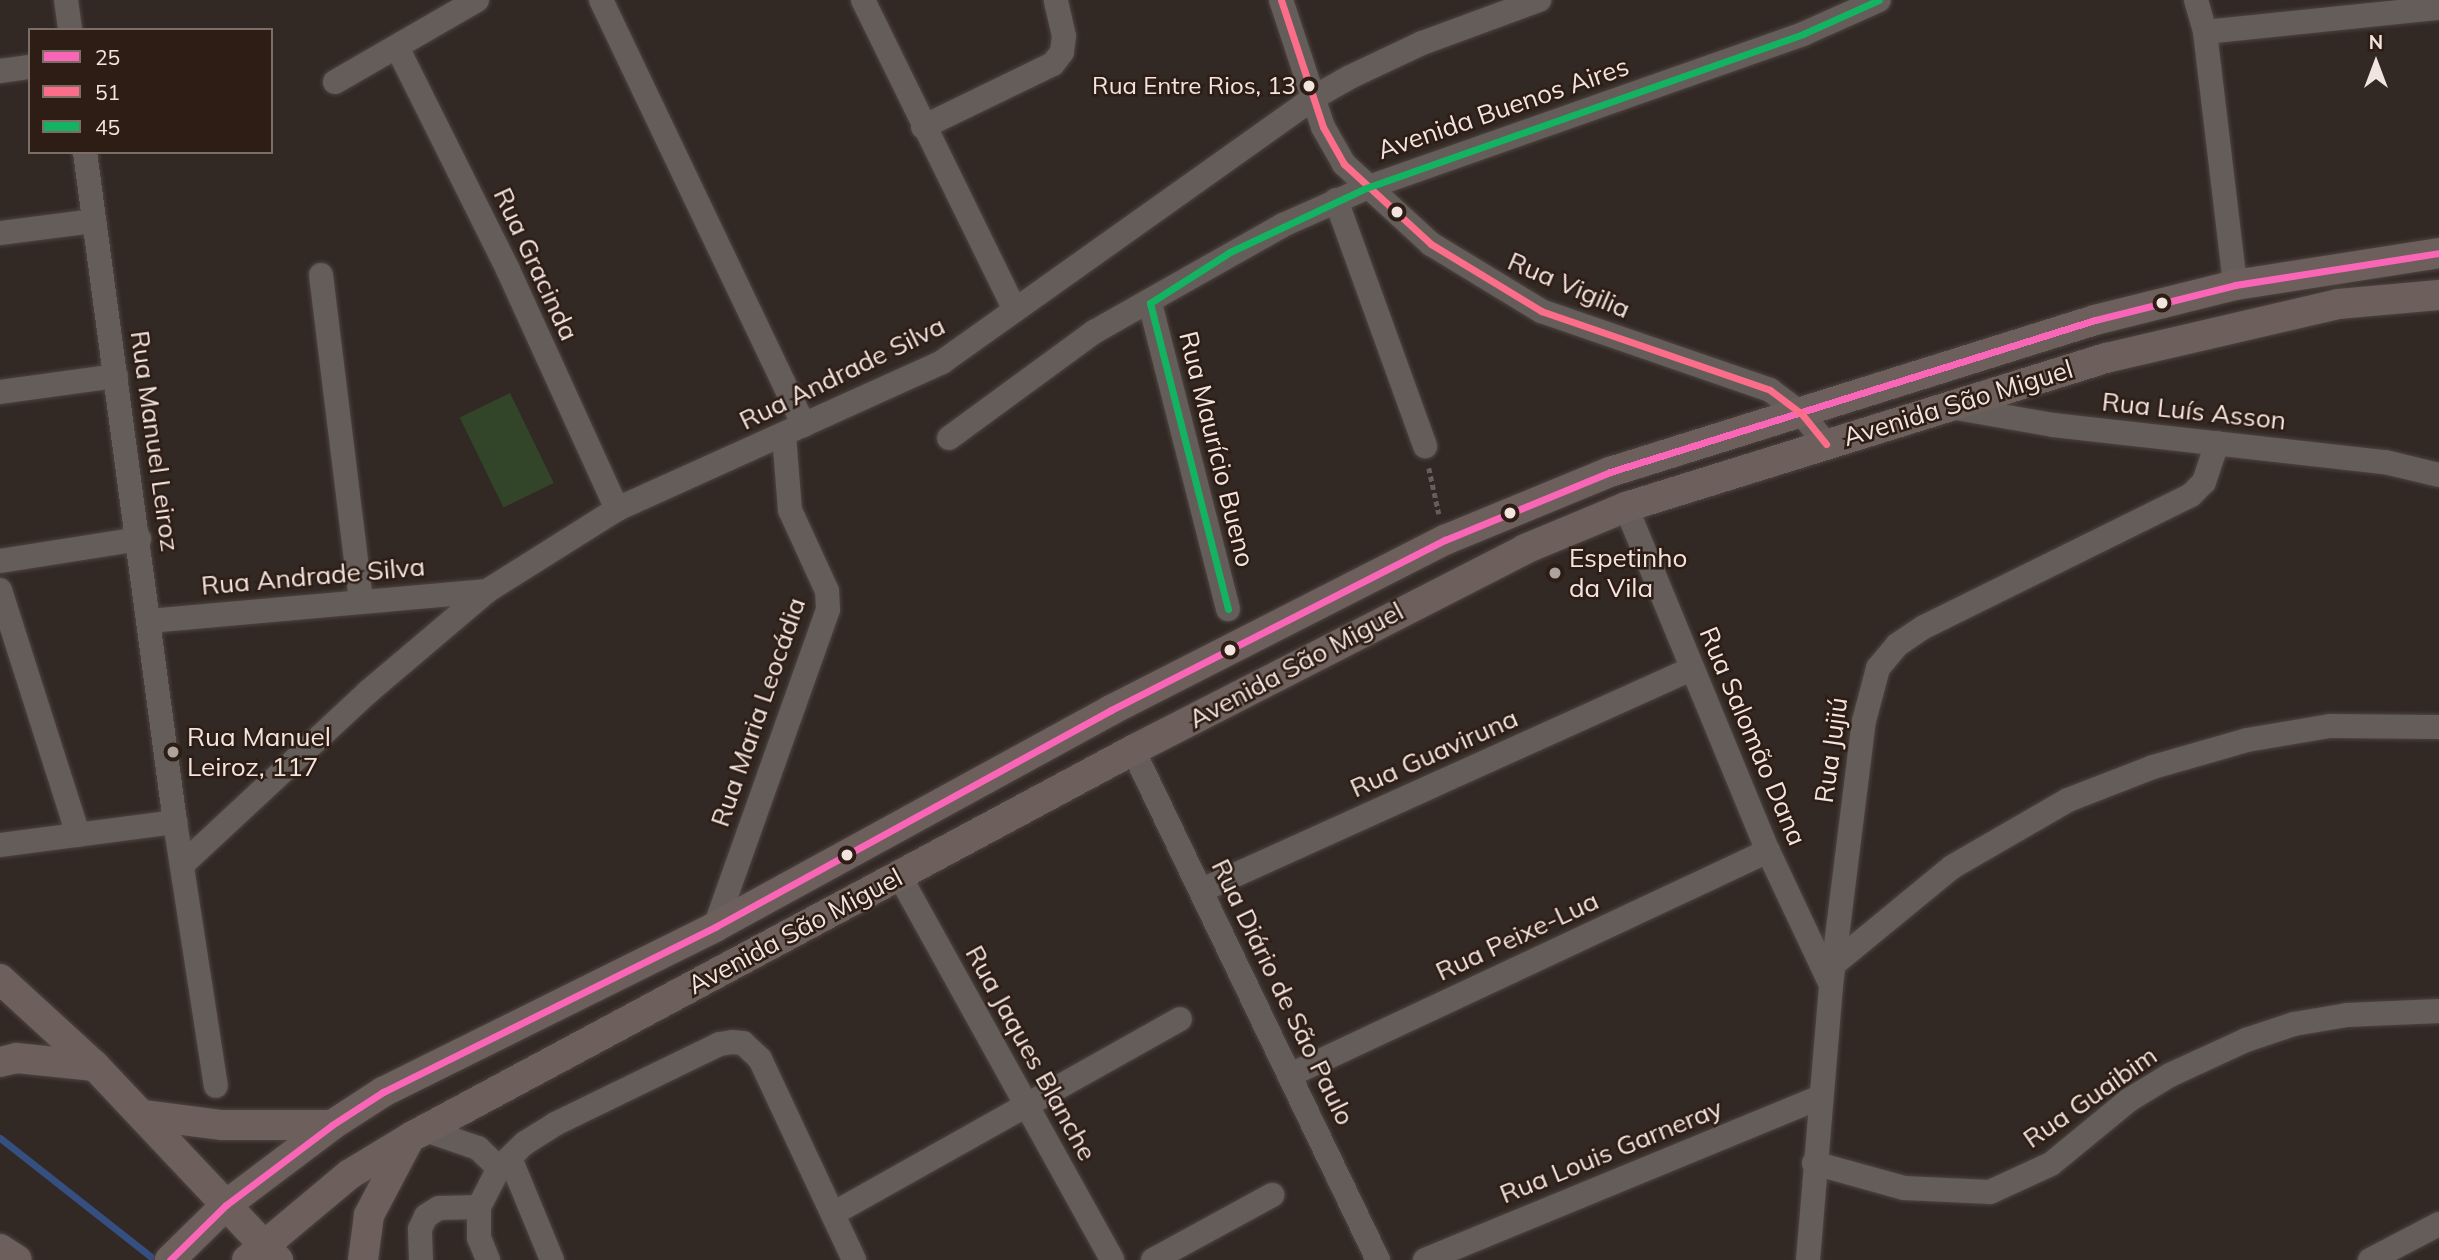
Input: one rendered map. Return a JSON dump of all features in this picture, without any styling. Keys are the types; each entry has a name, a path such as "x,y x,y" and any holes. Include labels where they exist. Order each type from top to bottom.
{"main road":[{"name":"Avenida São Miguel","path":"170,1260 226,1206 331,1125 383,1092 715,927 1111,710 1445,540 1566,487 2095,320 2235,285 2439,253"},
{"name":"Avenida São Miguel","path":"262,1254 350,1174 418,1133 1418,600 1626,507 1942,406 2217,329 2338,304 2439,295"},
{"path":"0,979 95,1066 143,1115 226,1206 262,1254"},
{"path":"0,1062 29,1059 95,1066"},
{"path":"143,1115 222,1125 331,1125"},
{"path":"363,1260 369,1215 418,1133"},
{"path":"0,1249 17,1260"}],"street":[{"path":"66,0 70,28"},
{"path":"335,82 478,0"},
{"path":"601,0 791,439"},
{"path":"863,0 1015,310"},
{"path":"923,127 1052,64 1062,52 1065,36 1056,0"},
{"name":"Rua Vigilia","path":"1281,0 1323,127 1344,164 1366,188 1431,244 1484,281 1541,311 1605,336 1725,371 1770,390 1801,413 1826,444"},
{"name":"Avenida Buenos Aires","path":"949,438 1094,332 1150,303 1230,251 1336,201 1366,188 1803,34 1879,0"},
{"path":"2196,0 2205,32 2235,285"},
{"name":"Rua Andrade Silva","path":"150,621 486,591 617,509 791,439 942,362 1313,98 1422,43 1533,1"},
{"path":"2205,32 2439,8"},
{"name":"Rua Gracinda","path":"397,47 508,270 617,509"},
{"path":"0,71 28,67"},
{"name":"Rua Manuel Leiroz","path":"85,154 175,822 184,863 216,1086"},
{"path":"1336,201 1425,446"},
{"path":"0,233 94,221"},
{"path":"321,275 360,602"},
{"name":"Rua Maurício Bueno","path":"1150,303 1227,609"},
{"path":"0,392 116,376"},
{"name":"Rua Luís Asson","path":"1942,406 2053,425 2385,462 2439,475"},
{"name":"Rua Maria Leocádia","path":"715,927 828,609 827,591 788,499 791,439"},
{"name":"Rua Jujiú","path":"1808,1260 1814,1163 1833,975 1870,688 1887,655 1924,627 2191,495 2204,482 2217,443"},
{"name":"Rua Salomão Dana","path":"1626,507 1768,851 1833,975"},
{"path":"0,561 139,539"},
{"path":"0,590 78,835"},
{"path":"184,863 359,700 486,591"},
{"name":"Rua Guaviruna","path":"1202,890 1691,669"},
{"path":"1833,975 1952,867 2068,800 2153,767 2247,740 2330,726 2439,727"},
{"name":"Rua Diário de São Paulo","path":"1133,750 1378,1260"},
{"path":"4,846 175,822"},
{"name":"Rua Peixe-Lua","path":"1290,1075 1768,851"},
{"name":"Rua Jaques Blanche","path":"899,875 1112,1260"},
{"name":"Rua Guaibim","path":"1814,1163 1904,1188 1990,1192 2051,1164 2129,1100 2169,1075 2246,1040 2294,1024 2347,1015 2439,1012"},
{"path":"845,1207 1180,1019"},
{"path":"488,1260 479,1238 479,1208 505,1163 555,1124 720,1044 743,1043 760,1059 853,1260"},
{"name":"Rua Louis Garneray","path":"1425,1260 1821,1097"},
{"path":"418,1133 478,1148 505,1163 552,1260"},
{"path":"1153,1260 1272,1195"},
{"path":"421,1260 420,1229 426,1216 439,1208 479,1208"},
{"path":"2370,1260 2439,1224"}],"path":[{"path":"1425,446 1445,540"}],"green space":[{"path":"510,393 554,483 504,507 460,418"}],"waterway":[{"path":"0,1138 155,1260"}],"transit line":[{"name":"51","path":"1281,0 1323,127 1344,164 1431,244 1541,311 1770,390 1801,413 1826,444"},
{"name":"45","path":"1228,609 1150,303 1230,252 1366,188 1803,34 1879,0"},
{"name":"25","path":"170,1260 226,1205 332,1125 383,1092 715,927 1111,710 1445,540 1610,472 2095,320 2235,285 2439,253"}],"place":[{"name":"Rua Entre Rios, 13","path":"1309,86"},
{"name":"Espetinho da Vila","path":"1555,573"},
{"name":"Rua Manuel Leiroz, 117","path":"173,752"}]}
